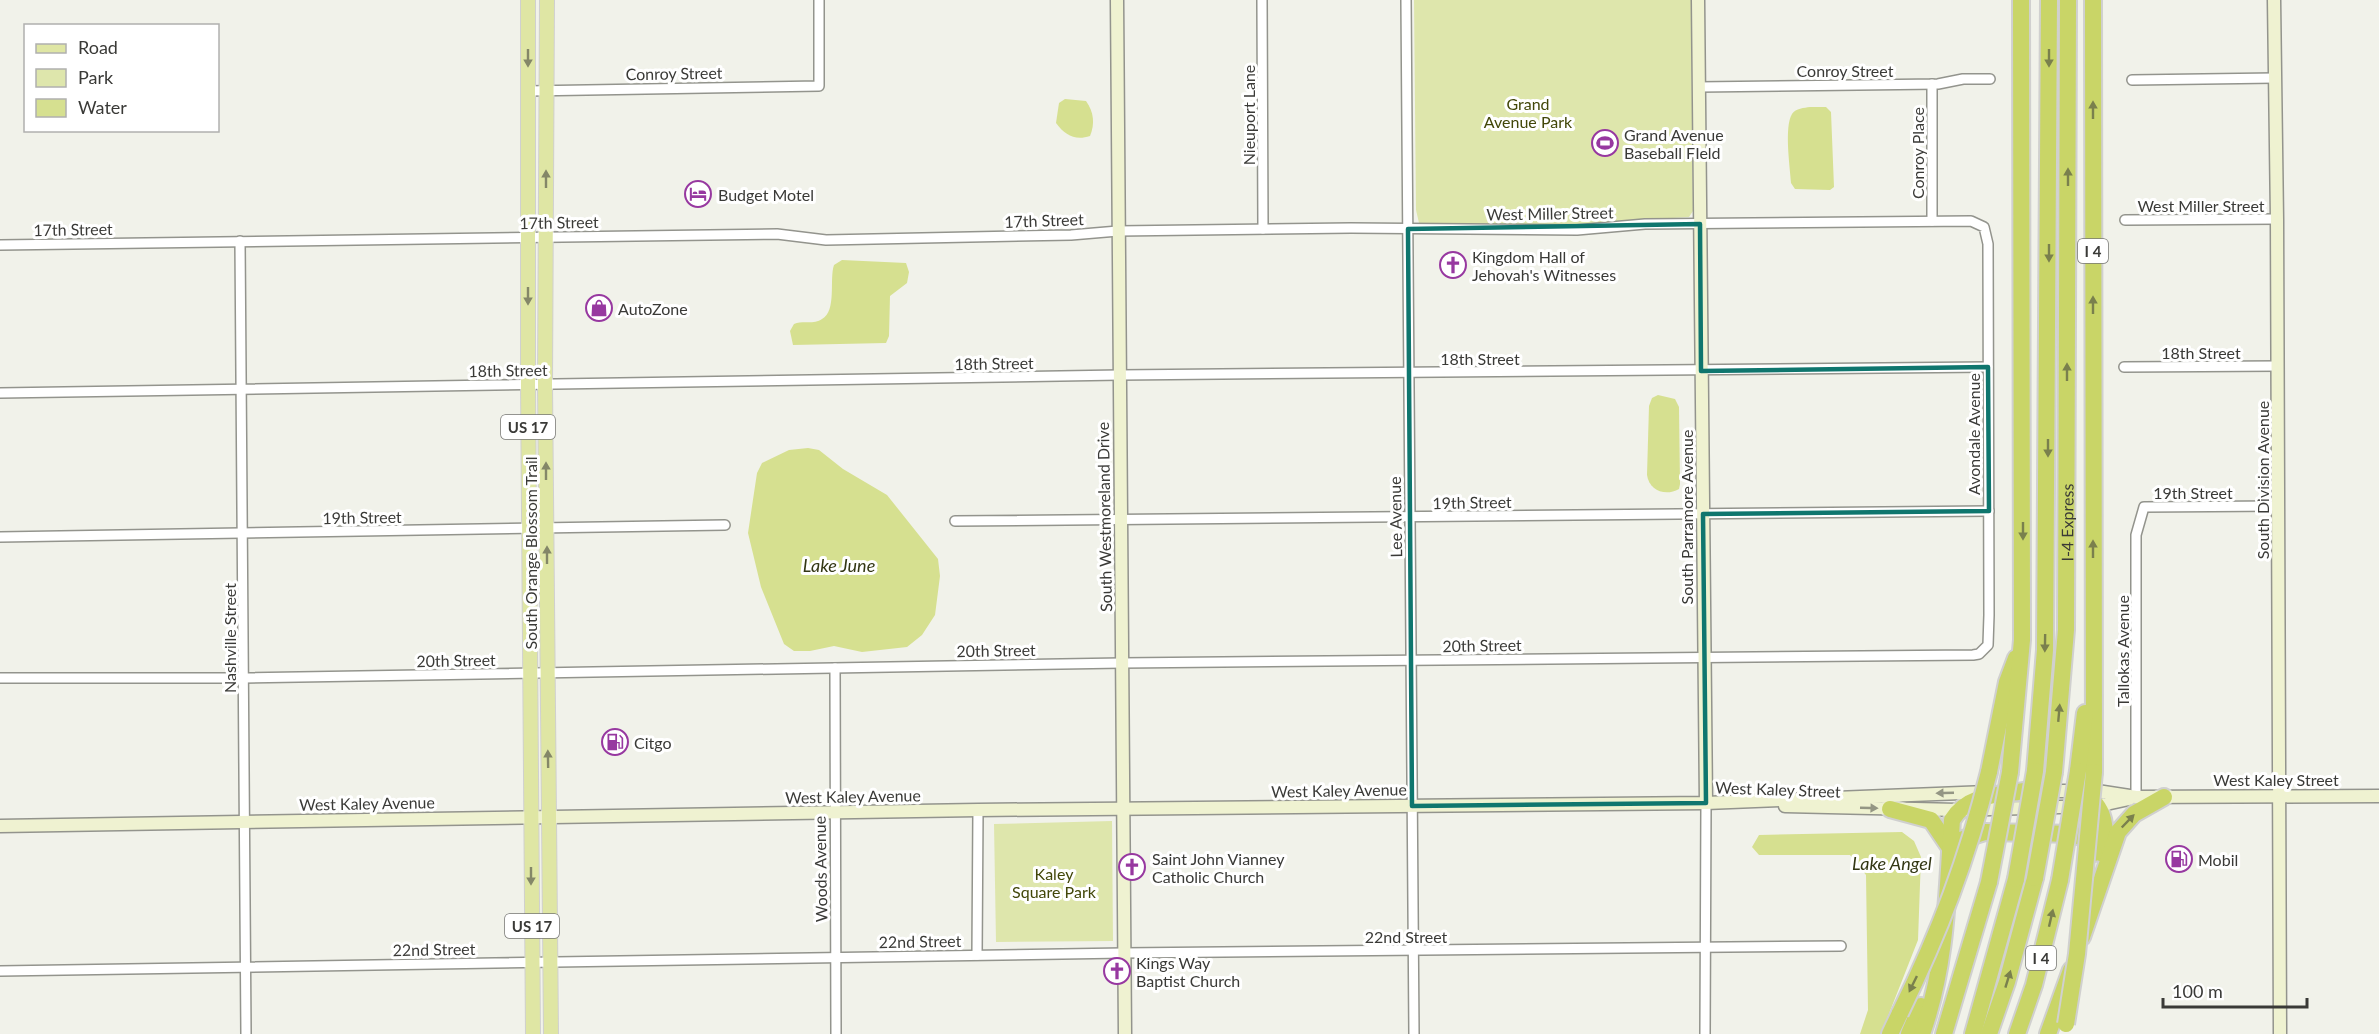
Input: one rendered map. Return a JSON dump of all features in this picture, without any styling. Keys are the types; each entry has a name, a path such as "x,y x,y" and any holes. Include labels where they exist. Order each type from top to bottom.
{"highway":[{"path":"2014,0 2021,129"},
{"path":"1944,1034 1989,882 2010,772 2022,640 2021,0"},
{"name":"I-4 Express","path":"1973,1034 2016,879 2035,771 2045,650 2049,0"},
{"name":"I-4 Express","path":"1989,1034 2007,982 2035,878 2054,772 2066,630 2068,0"},
{"name":"I 4","path":"2017,1034 2034,985 2086,772 2092,608 2093,0"},
{"path":"1890,1034 1929,952 1962,869 1989,772 2007,682 2022,640"},
{"path":"2062,1023 2077,954 2086,772"},
{"path":"1922,1034 1936,988 1944,940 1952,820 1958,810 1977,797 2025,791"},
{"path":"2062,1023 2065,966 2105,843 2105,828 2097,806 2089,797 2073,791"},
{"path":"2048,1034 2062,1023 2118,832 2134,814 2164,797"},
{"path":"1890,809 1931,820 1950,848"},
{"path":"1949,878 1958,842 1965,836 1985,832 2073,834 2086,839 2090,844 2097,865"},
{"path":"1909,1034 1944,940"}],"main road":[{"name":"South Orange Blossom Trail","path":"528,0 532,1034"},
{"name":"South Orange Blossom Trail","path":"547,0 545,384 551,1034"}],"street":[{"name":"Conroy Street","path":"528,91 819,86 819,0"},
{"name":"South Westmoreland Drive","path":"1117,0 1125,1034"},
{"name":"Nieuport Lane","path":"1262,0 1263,229"},
{"name":"Lee Avenue","path":"1406,0 1414,1034"},
{"name":"South Parramore Avenue","path":"1698,0 1706,803 1705,1034"},
{"name":"South Division Avenue","path":"2274,0 2278,366 2280,1034"},
{"path":"2132,80 2275,78"},
{"name":"Conroy Street","path":"1699,87 1932,84 1963,79 1990,79"},
{"name":"Conroy Place","path":"1932,84 1932,221"},
{"name":"West Miller Street","path":"2125,220 2277,219"},
{"name":"West Miller Street","path":"1118,231 1577,230 1646,224 1932,221 1971,221 1982,224"},
{"name":"Avondale Avenue","path":"1982,224 1986,230 1988,244 1988,645"},
{"name":"17th Street","path":"0,245 777,234 826,240 1071,235 1118,231"},
{"name":"Nashville Street","path":"240,241 246,1034"},
{"name":"18th Street","path":"2124,367 2278,366"},
{"name":"18th Street","path":"0,393 1120,375 1988,367"},
{"name":"19th Street","path":"2144,507 2278,506"},
{"name":"Tallokas Avenue","path":"2136,797 2136,535 2144,507"},
{"name":"19th Street","path":"955,521 1989,511"},
{"name":"19th Street","path":"0,537 725,525"},
{"name":"20th Street","path":"0,678 244,678 1122,663 1973,655 1979,654 1988,645"},
{"name":"Woods Avenue","path":"835,668 836,1034"},
{"name":"West Kaley Street","path":"1706,803 2025,791 2097,791 2136,797 2379,796"},
{"name":"West Kaley Street","path":"1706,803 1958,810 2097,806 2136,797"},
{"name":"West Kaley Avenue","path":"0,826 1124,808 1706,803"},
{"path":"977,955 978,810"},
{"name":"22nd Street","path":"0,971 1124,953 1841,946"}],"highlighted area":[{"path":"1700,224 1701,371 1988,367 1989,511 1703,514 1706,803 1412,806 1408,229"}],"green space":[{"name":"Grand Avenue Park","path":"1414,0 1691,0 1693,211 1689,217 1577,224 1424,226 1419,223 1416,210"},
{"name":"Kaley Square Park","path":"1112,821 1113,941 996,942 994,824"}],"water":[{"path":"1065,99 1086,101 1093,118 1090,136 1080,138 1071,136 1056,123 1059,103"},
{"path":"1810,107 1826,107 1831,112 1834,187 1830,190 1795,189 1791,183 1788,137 1790,120 1796,111"},
{"path":"842,260 906,263 909,272 907,283 890,296 889,336 886,343 793,345 790,331 794,324 816,322 827,315 831,302 834,265"},
{"path":"1658,395 1675,399 1679,407 1680,484 1679,489 1668,492 1654,488 1647,475 1649,406 1652,398"},
{"name":"Lake June","path":"808,448 819,450 843,469 887,495 938,559 940,576 935,615 922,635 907,647 862,652 834,646 810,651 794,651 784,644 761,587 748,533 757,473 762,463 789,450"},
{"name":"Lake Angel","path":"1902,832 1914,841 1921,857 1918,940 1881,1034 1860,1034 1868,1010 1866,875 1850,855 1759,855 1752,847 1759,835"}],"place":[{"name":"Grand Avenue Baseball FIeld","path":"1605,143"},
{"name":"Budget Motel","path":"698,194"},
{"name":"Kingdom Hall of Jehovah's Witnesses","path":"1453,265"},
{"name":"AutoZone","path":"599,308"},
{"name":"Citgo","path":"615,742"},
{"name":"Mobil","path":"2179,859"},
{"name":"Saint John Vianney Catholic Church","path":"1132,867"},
{"name":"Kings Way Baptist Church","path":"1117,971"}]}
